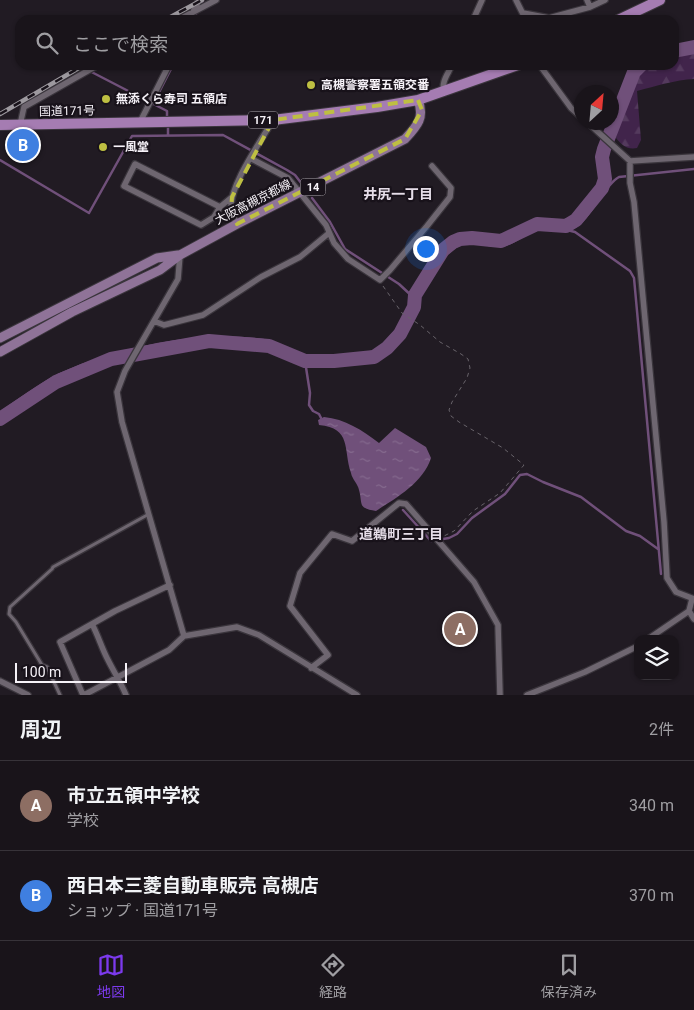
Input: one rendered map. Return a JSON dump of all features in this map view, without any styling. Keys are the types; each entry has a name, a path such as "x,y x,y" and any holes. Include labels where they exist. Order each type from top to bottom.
{"highway":[{"path":"628,15 660,0"},
{"name":"国道171号","path":"0,125 273,120 418,100 504,70"}],"main road":[{"name":"大阪高槻京都線","path":"0,352 72,312 160,270 180,255 237,224 405,139 414,130 421,118 422,110 418,100"},
{"name":"大阪高槻京都線","path":"0,338 157,258 180,255"}],"street":[{"path":"191,15 199,0"},
{"path":"187,15 216,0"},
{"path":"475,15 482,0"},
{"path":"516,0 524,15"},
{"path":"587,0 590,7"},
{"path":"561,15 590,7 606,0"},
{"path":"522,12 536,15"},
{"path":"20,125 24,107 89,70"},
{"path":"140,122 166,70"},
{"path":"444,92 442,87 450,70"},
{"path":"543,70 574,111"},
{"path":"237,224 231,210 236,184 273,120"},
{"path":"595,130 630,161 694,157"},
{"path":"251,157 288,178 326,225 334,243 348,259 381,279 450,197 451,188 432,166"},
{"path":"630,161 630,181 635,212 667,578 676,592 693,599 689,611 654,635"},
{"path":"220,207 135,164 124,186 201,225 214,217 220,207 232,198"},
{"path":"154,321 164,325 203,315 261,277 300,257 330,233"},
{"path":"180,255 178,279 125,371 117,392 122,422 184,636"},
{"path":"310,668 328,655 290,606 300,573 332,534 352,541 399,503 406,504 474,582 498,625 500,695"},
{"path":"170,585 115,611 60,642 83,695 169,650 184,636 237,627 260,635 310,668 357,695"},
{"path":"689,611 694,619"},
{"path":"92,624 126,695"},
{"path":"527,695 585,672 634,648"},
{"path":"0,681 28,695"}],"lane":[{"path":"60,695 47,668 42,665 16,622 9,614 10,607 52,570 53,567 149,514"}],"path":[{"path":"381,279 385,291 404,315 440,342 468,359 470,368 452,402 449,410 451,416 503,448 524,465 500,493 473,511 454,531 436,537"}],"highlighted area":[{"path":"418,100 422,110 405,139 237,224 231,210 232,197 273,120"}],"green space":[{"path":"694,53 694,79 637,91 641,140 637,148 628,148 623,145 616,138 638,73 642,70 679,70 679,56"}],"water":[{"path":"324,417 339,420 353,426 379,443 395,428 426,447 431,458 422,475 392,501 376,511 363,507 352,475 342,435 337,430 319,425 318,420"}],"waterway":[{"path":"199,7 203,0"},
{"path":"679,50 694,47"},
{"path":"88,70 167,111 167,119"},
{"path":"153,104 170,70"},
{"path":"0,419 56,382 111,359 209,341 269,346 305,361 334,361 374,357 387,348 400,334 414,307 415,295 443,250 453,242 472,238 501,241 537,224 566,226 576,220 602,188 605,179 602,157 604,149 636,70"},
{"path":"168,124 168,135"},
{"path":"0,160 89,213 132,136 223,135 295,175 305,188"},
{"path":"422,292 447,253 462,243 471,242 501,246 540,229 561,230 573,228 585,218 607,188 619,177 694,169"},
{"path":"312,198 330,222 345,249 399,284 414,298"},
{"path":"567,230 575,232 630,271 634,278 661,574"},
{"path":"0,413 58,375 106,357 158,344 185,340 238,338 269,341 305,356 358,355 375,351 399,327 409,306"},
{"path":"305,361 310,393 309,405 321,418"},
{"path":"403,510 431,541 449,538 457,534 472,518 505,494 520,475 527,474 581,497 626,531 640,536 658,549"}],"railway":[{"path":"174,15 202,0"},
{"path":"0,114 75,70"}],"place":[{"name":"高槻警察署五領交番","path":"311,85"},
{"name":"無添くら寿司 五領店","path":"106,99"},
{"name":"西日本三菱自動車販売 高槻店","path":"23,145"},
{"name":"一風堂","path":"103,147"},
{"name":"市立五領中学校","path":"460,629"}],"district":[{"name":"井尻一丁目","path":"398,194"},
{"name":"道鵜町三丁目","path":"401,534"}]}
